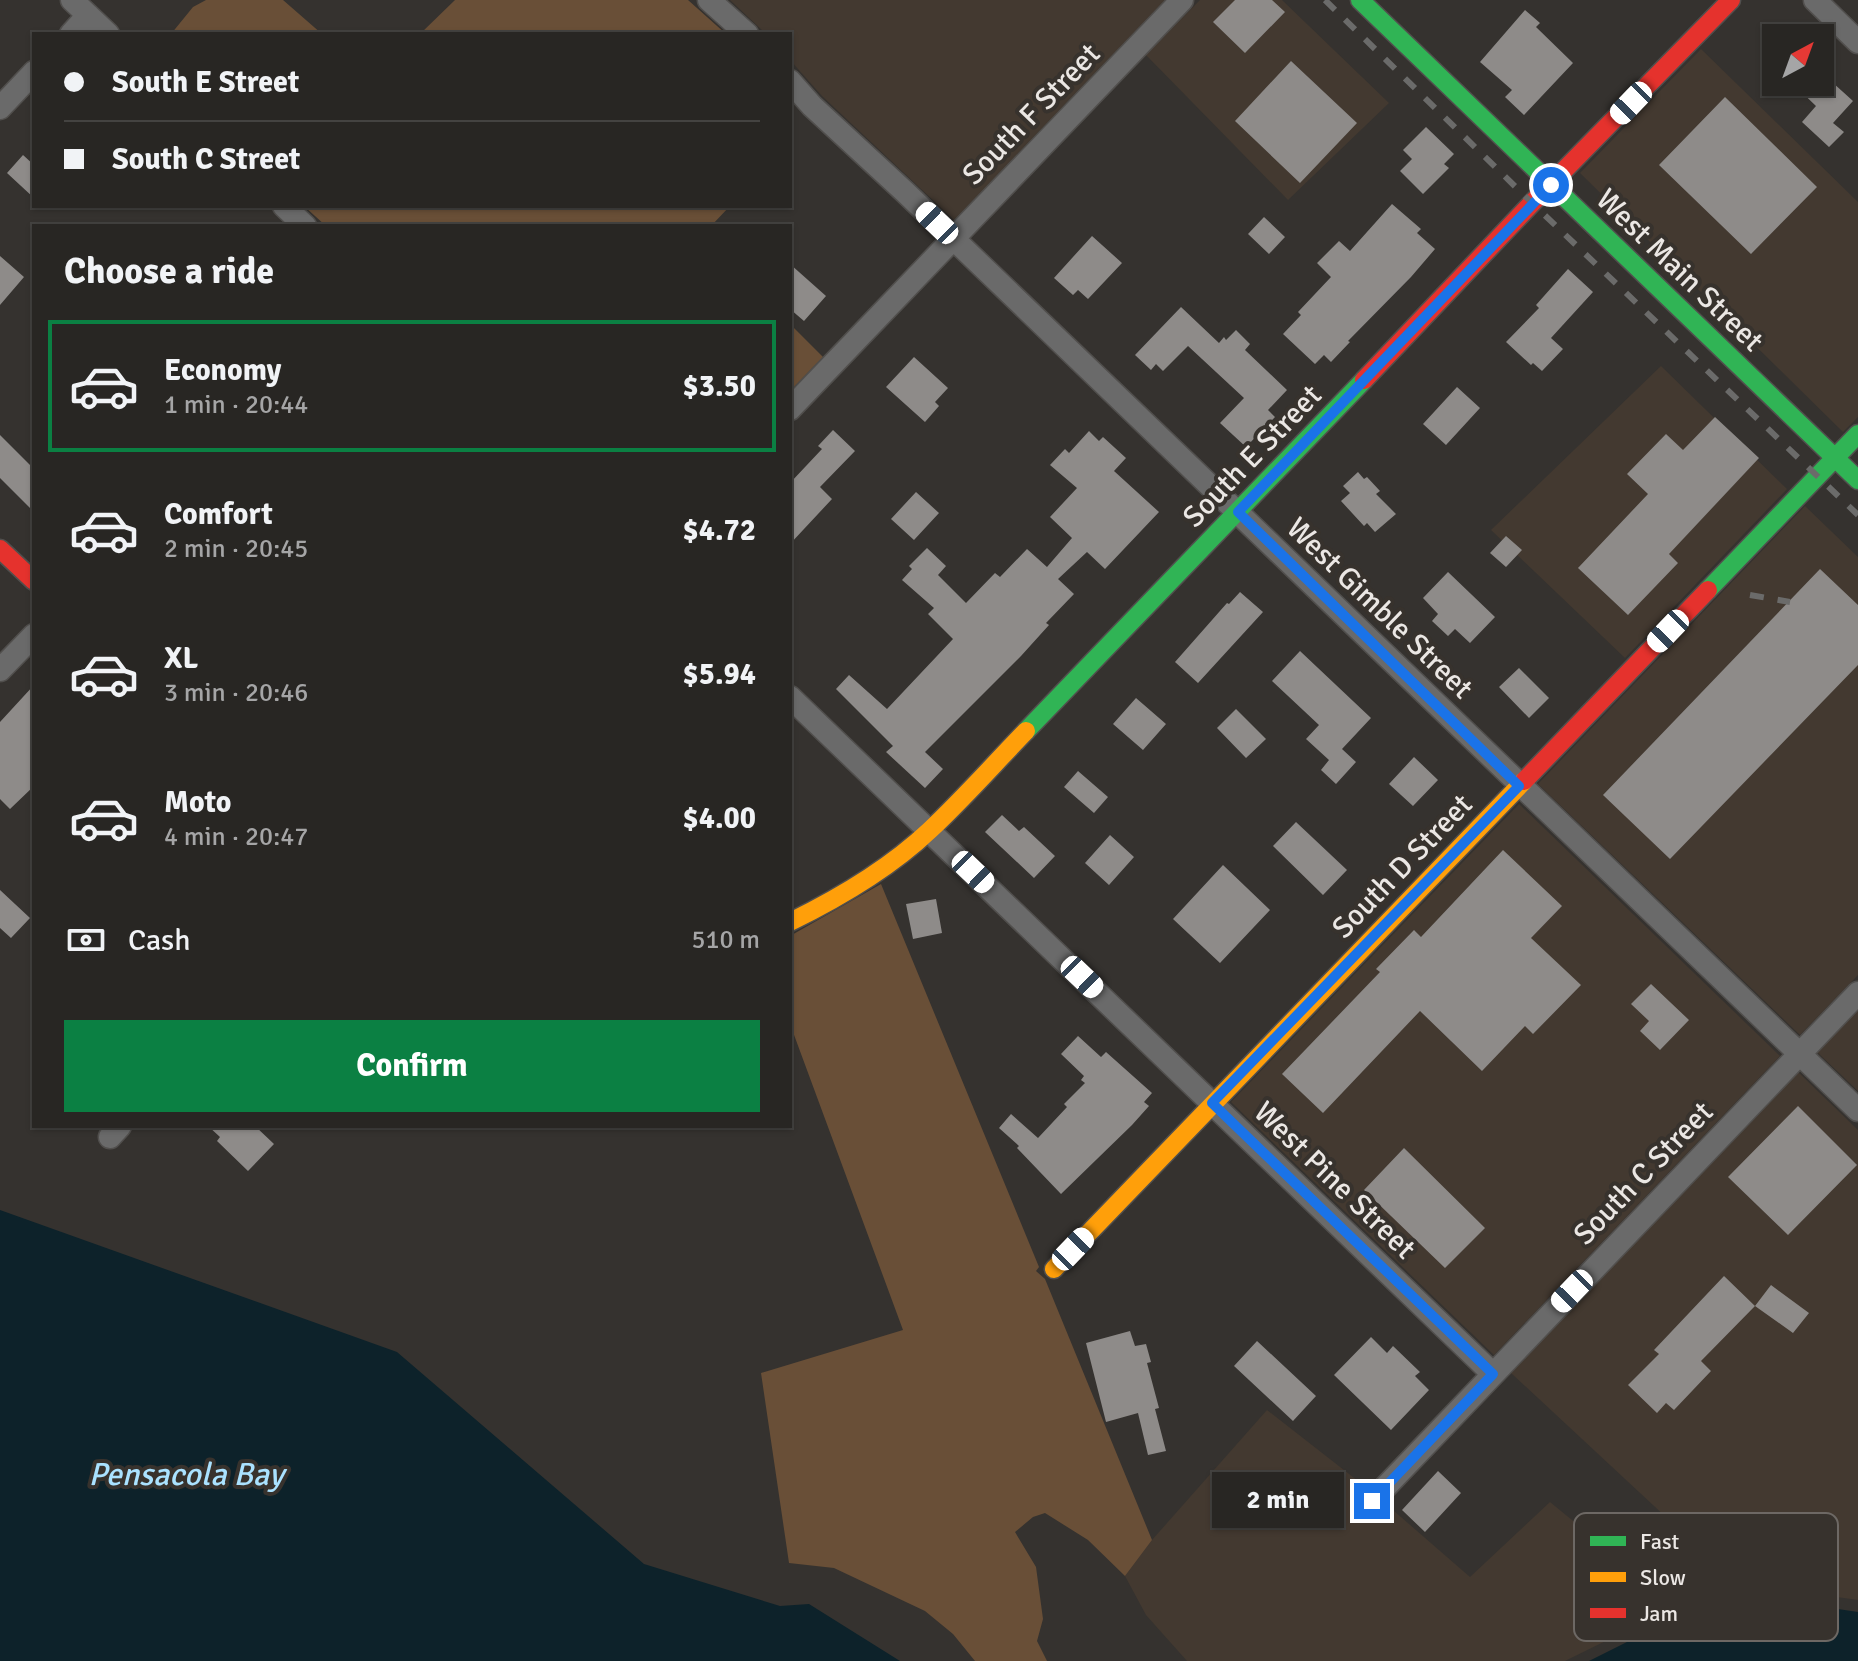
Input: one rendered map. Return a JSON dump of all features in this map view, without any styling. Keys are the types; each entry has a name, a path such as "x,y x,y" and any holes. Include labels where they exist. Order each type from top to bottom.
{"street":[{"path":"709,0 745,32"},
{"name":"South F Street","path":"792,407 1182,0"},
{"name":"West Main Street","path":"1360,0 1858,480"},
{"name":"South E Street","path":"792,921 844,894 929,831 1731,0"},
{"path":"1815,0 1858,42"},
{"path":"72,32 80,8 106,32"},
{"path":"0,108 32,74"},
{"name":"West Gimble Street","path":"792,83 812,106 1858,1110"},
{"path":"286,208 303,224"},
{"name":"South D Street","path":"1054,1269 1858,434"},
{"path":"0,549 32,579"},
{"path":"0,670 32,637"},
{"name":"West Pine Street","path":"792,699 1493,1374"},
{"name":"South C Street","path":"1372,1501 1858,993"}],"shaded area":[{"path":"206,0 283,0 320,32 173,32 193,7"},
{"path":"455,0 688,0 724,32 422,32"},
{"path":"730,0 1165,0 954,220 822,96 792,62 792,32 764,32"},
{"path":"1200,0 1282,0 1389,103 1288,200 1146,55"},
{"path":"1701,49 1858,202 1858,417 1843,432 1580,173"},
{"path":"306,208 728,208 713,224 324,224"},
{"path":"792,326 823,357 792,389"},
{"path":"1661,366 1787,489 1625,658 1491,530"},
{"path":"1805,506 1858,557 1858,975 1800,1035 1538,784"},
{"path":"1519,804 1780,1056 1494,1355 1231,1102"},
{"path":"881,884 1039,1267 1036,1271 1045,1279 1152,1540 1125,1576 1088,1540 1045,1513 1033,1517 1015,1532 1036,1567 1043,1619 1037,1641 1047,1661 975,1661 953,1634 925,1611 834,1568 789,1563 761,1373 903,1330 792,1029 792,935"},
{"path":"1858,1010 1858,1091 1817,1052"},
{"path":"1798,1072 1858,1130 1858,1600 1838,1597 1838,1513 1662,1513 1511,1373"},
{"path":"1267,1410 1367,1488 1354,1502 1371,1519 1386,1504 1470,1577 1550,1502 1574,1522 1574,1641 1606,1641 1565,1661 1187,1661 1146,1615 1125,1576 1152,1540"}],"water":[{"name":"Pensacola Bay","path":"0,1210 397,1352 644,1564 780,1606 809,1604 900,1661 0,1661"},
{"path":"1838,1609 1858,1612 1858,1661 1589,1661 1629,1641 1838,1641"}],"building":[{"path":"1235,0 1272,0 1285,12 1245,53 1213,22"},
{"path":"1525,10 1540,23 1536,27 1573,63 1524,115 1505,97 1512,90 1480,62"},
{"path":"1291,61 1357,123 1300,183 1235,121"},
{"path":"1834,84 1853,101 1833,123 1844,132 1829,147 1802,122 1816,106 1806,96 1834,96"},
{"path":"1725,97 1817,187 1751,254 1659,165"},
{"path":"1426,127 1454,154 1444,164 1449,168 1423,194 1400,171 1412,159 1403,150"},
{"path":"23,155 32,163 32,196 7,173"},
{"path":"1392,204 1421,229 1417,233 1435,249 1331,362 1324,355 1315,364 1283,334 1301,315 1298,312 1331,277 1317,263 1339,241 1350,251"},
{"path":"1264,217 1285,237 1269,254 1248,234"},
{"path":"1092,236 1122,263 1088,299 1078,290 1073,295 1054,278"},
{"path":"0,256 24,277 0,305"},
{"path":"792,266 826,296 804,321 792,311"},
{"path":"1568,269 1593,292 1551,338 1563,349 1542,371 1506,342 1539,308 1536,305"},
{"path":"1181,307 1219,343 1236,330 1250,344 1245,350 1287,390 1268,410 1275,417 1246,447 1220,423 1244,398 1188,346 1163,371 1156,364 1151,370 1135,355"},
{"path":"914,357 948,388 935,402 939,406 925,422 886,387"},
{"path":"1457,387 1480,408 1446,445 1423,424"},
{"path":"1715,417 1759,458 1669,554 1678,563 1628,615 1578,568 1648,494 1627,474 1666,434 1683,450"},
{"path":"833,430 855,451 820,487 832,499 792,542 792,481 822,449 818,446"},
{"path":"1089,431 1099,441 1103,437 1126,458 1114,471 1159,512 1105,569 1087,552 1058,579 1074,594 1046,623 1049,625 1021,656 925,752 943,769 925,788 886,752 893,746 836,689 849,675 887,709 953,639 928,614 934,608 902,580 912,569 909,566 927,548 946,566 938,575 966,603 995,573 1000,577 1027,549 1047,567 1072,538 1050,517 1077,488 1050,465 1065,449 1069,453"},
{"path":"0,435 32,467 32,510 0,478"},
{"path":"1358,472 1380,491 1376,494 1396,514 1375,532 1367,523 1364,526 1341,501 1350,493 1343,486"},
{"path":"916,492 939,513 914,540 891,519"},
{"path":"1506,536 1522,550 1506,567 1490,553"},
{"path":"1820,569 1858,605 1858,665 1670,859 1603,795"},
{"path":"1448,572 1495,617 1470,643 1455,629 1448,636 1432,621 1438,614 1423,598"},
{"path":"1240,592 1263,612 1198,683 1175,662"},
{"path":"1300,651 1371,718 1342,749 1356,762 1336,784 1321,770 1329,760 1306,739 1319,725 1272,681"},
{"path":"1519,668 1549,698 1529,718 1499,687"},
{"path":"32,687 32,788 10,809 0,799 0,722"},
{"path":"1136,698 1166,724 1143,750 1113,724"},
{"path":"1236,709 1266,739 1246,758 1217,728"},
{"path":"1414,757 1438,780 1413,806 1389,784"},
{"path":"1078,771 1108,797 1094,813 1064,787"},
{"path":"1002,815 1019,831 1024,827 1055,856 1034,878 985,832"},
{"path":"1296,822 1347,870 1323,895 1273,846"},
{"path":"1110,835 1134,857 1109,885 1085,863"},
{"path":"1503,850 1562,906 1531,938 1581,985 1533,1034 1525,1026 1482,1071 1420,1011 1323,1113 1282,1074 1380,972 1376,969 1414,930 1421,937"},
{"path":"1223,865 1270,910 1220,963 1173,919"},
{"path":"0,890 30,918 11,938 0,928"},
{"path":"936,899 942,933 913,939 906,904"},
{"path":"1651,984 1689,1020 1660,1050 1640,1031 1649,1021 1631,1004"},
{"path":"1078,1036 1101,1057 1106,1052 1152,1093 1144,1102 1149,1106 1132,1125 1061,1194 999,1128 1011,1114 1038,1138 1067,1107 1064,1104 1085,1083 1081,1080 1084,1076 1061,1054"},
{"path":"1798,1106 1857,1165 1788,1235 1728,1177"},
{"path":"210,1128 257,1128 274,1144 248,1171 217,1141 220,1137"},
{"path":"1404,1148 1485,1228 1445,1268 1364,1190"},
{"path":"1724,1276 1755,1306 1701,1361 1711,1371 1674,1410 1666,1403 1657,1413 1628,1385 1659,1354 1654,1350"},
{"path":"1771,1285 1809,1313 1793,1333 1755,1306"},
{"path":"1130,1331 1135,1346 1146,1344 1151,1362 1147,1363 1159,1408 1155,1409 1166,1451 1148,1455 1138,1413 1106,1422 1086,1343"},
{"path":"1371,1337 1387,1353 1393,1346 1420,1372 1415,1376 1429,1390 1391,1430 1334,1375"},
{"path":"1257,1341 1316,1396 1293,1421 1234,1366"},
{"path":"1438,1471 1461,1493 1425,1532 1402,1510"}],"railway":[{"path":"1325,0 1858,515"},
{"path":"1750,595 1790,602"}],"traffic: fast":[{"path":"1360,0 1858,480"},
{"path":"1026,731 1364,380"},
{"path":"1708,590 1858,434"}],"traffic: slow":[{"path":"792,921 863,881 915,844 1026,731"},
{"path":"1054,1269 1524,781"}],"traffic: jam":[{"path":"1364,380 1731,0"},
{"path":"0,549 32,579"},
{"path":"1524,781 1708,590"}],"route":[{"path":"1372,1501 1493,1374 1212,1103 1519,786 1238,512 1551,185"}]}
